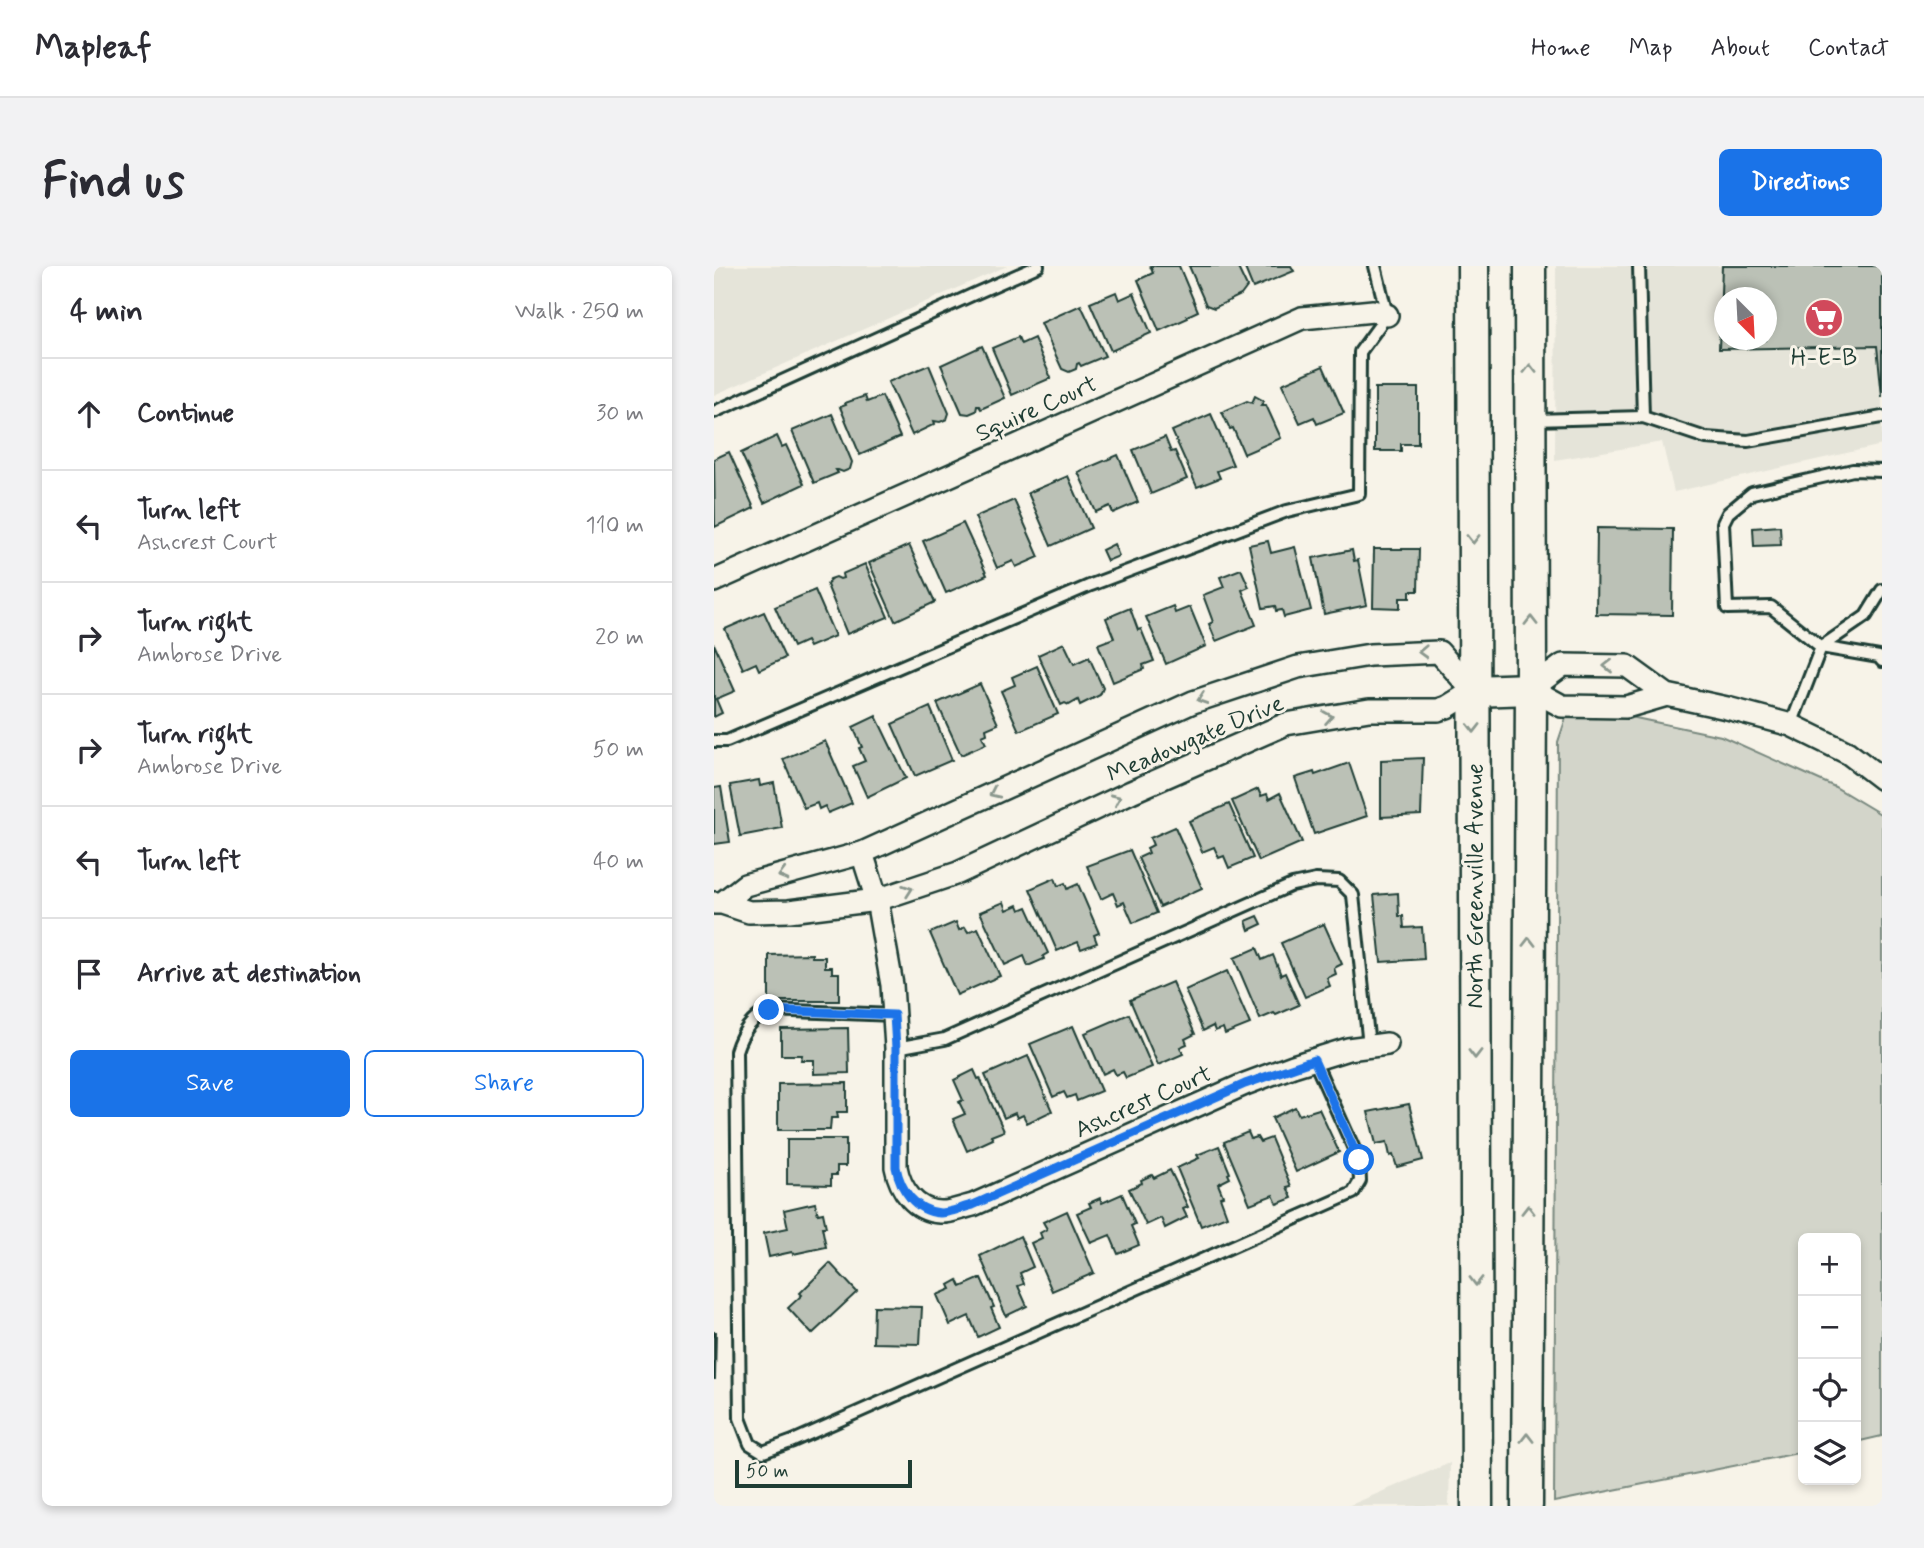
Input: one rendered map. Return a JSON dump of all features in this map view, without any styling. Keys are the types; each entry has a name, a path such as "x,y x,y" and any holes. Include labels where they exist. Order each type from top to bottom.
{"main road":[{"name":"North Greenville Avenue","path":"1473,266 1477,1506"},
{"path":"1527,1506 1530,266"},
{"path":"1473,691 1531,689"}],"street":[{"name":"Squire Court","path":"714,581 1302,318 1373,311 1387,315"},
{"name":"Meadowgate Drive","path":"1439,652 1473,691 1438,710 1369,710 1286,724 1130,792 958,873 877,901 789,911 749,912 718,903 745,886 862,853 1194,702 1298,667 1370,655 1439,652"},
{"path":"1667,695 1626,707 1562,706 1531,689 1563,665 1627,666 1667,695 1791,725 1848,753 1882,779"},
{"path":"862,853 877,901 892,985 896,1048"},
{"name":"Ashcrest Court","path":"896,1048 898,1179 910,1199 924,1208 941,1213 973,1205 1245,1084 1348,1049 1378,1045"}],"lane":[{"path":"714,412 1038,266"},
{"path":"714,741 727,741 1091,584 1287,511 1359,494 1360,352 1387,315 1375,266"},
{"path":"1639,266 1643,417"},
{"path":"1531,421 1643,417 1706,438 1748,441 1882,417"},
{"path":"1882,471 1853,470 1752,494 1728,513 1723,523 1727,608 1771,607 1821,647 1879,657 1882,662"},
{"path":"1791,725 1821,647 1866,615 1882,590"},
{"path":"896,1048 945,1039 1292,885 1316,880 1339,881 1353,895 1378,1045"},
{"path":"894,1015 769,1010 756,1017 741,1036 736,1051 740,1418 750,1444 763,1452 1353,1193 1360,1181 1359,1160 1314,1060"}],"shaded area":[{"path":"714,266 1007,266 714,395"},
{"path":"1556,266 1882,266 1882,445 1674,492 1662,442 1555,460"},
{"path":"1626,716 1721,736 1835,787 1882,815 1882,1436 1861,1441 1861,1233 1798,1233 1798,1453 1554,1502 1558,742 1566,718"},
{"path":"1450,1463 1449,1506 1348,1506"}],"building":[{"path":"1150,266 1179,266 1198,311 1159,331 1138,280 1153,273"},
{"path":"1189,266 1237,266 1247,287 1241,295 1214,308 1206,305"},
{"path":"1244,266 1291,266 1294,271 1253,288"},
{"name":"H-E-B","path":"1722,266 1882,266 1882,397 1877,346 1777,348 1777,287 1721,287"},
{"path":"1116,292 1119,300 1134,293 1151,333 1111,351 1090,303"},
{"path":"1081,305 1105,356 1081,366 1079,363 1076,369 1069,372 1062,369 1041,323"},
{"path":"1018,337 1021,344 1034,338 1051,378 1012,395 992,348"},
{"path":"982,346 1005,398 981,409 977,406 976,411 969,414 962,413 941,365"},
{"path":"929,365 949,413 947,419 934,421 935,424 912,435 888,382"},
{"path":"1323,366 1344,413 1317,424 1314,417 1300,423 1282,384"},
{"path":"1375,388 1418,388 1418,444 1401,444 1401,451 1375,451"},
{"path":"865,396 867,402 882,396 900,437 860,455 840,407"},
{"path":"1255,396 1264,401 1261,405 1266,405 1281,438 1244,454 1233,428 1230,429 1222,412 1247,401 1252,403"},
{"path":"832,414 852,462 850,469 843,472 836,470 838,473 814,483 792,431"},
{"path":"1211,414 1233,465 1217,471 1220,478 1197,487 1172,431"},
{"path":"777,436 782,447 786,445 804,484 764,503 741,453"},
{"path":"1165,437 1171,452 1175,451 1187,479 1151,494 1133,450"},
{"path":"729,452 754,508 715,527 714,459"},
{"path":"1118,455 1138,502 1113,513 1110,506 1096,512 1078,472"},
{"path":"1068,476 1091,528 1051,546 1028,493"},
{"path":"1014,500 1039,557 1016,567 1013,561 997,568 975,517"},
{"path":"963,523 987,575 946,593 923,541"},
{"path":"1780,526 1781,545 1754,546 1753,528"},
{"path":"1597,528 1673,529 1672,615 1596,614"},
{"path":"1268,541 1271,553 1295,547 1311,610 1284,617 1282,610 1276,611 1275,606 1263,608 1249,545"},
{"path":"1114,544 1119,556 1107,561 1102,550"},
{"path":"909,545 935,602 895,621 869,563"},
{"path":"1374,549 1419,549 1418,591 1410,591 1410,598 1400,598 1400,608 1373,607"},
{"path":"1352,550 1354,561 1358,560 1367,605 1324,614 1313,558"},
{"path":"865,564 888,617 847,634 827,585 830,579 843,578 842,574"},
{"path":"1241,569 1249,587 1242,590 1256,625 1216,641 1209,624 1213,622 1203,595 1224,587 1220,577"},
{"path":"815,590 835,636 809,647 806,641 793,647 775,607"},
{"path":"1173,606 1175,613 1190,607 1206,646 1166,664 1146,617"},
{"path":"1130,608 1154,661 1143,665 1144,669 1113,682 1098,644 1114,638 1106,618"},
{"path":"764,612 785,658 759,670 756,663 743,669 725,629"},
{"path":"1064,643 1074,664 1089,657 1103,688 1100,695 1080,705 1078,700 1069,705 1061,705 1038,655"},
{"path":"714,644 735,691 716,699 722,713 714,717"},
{"path":"1037,666 1058,714 1019,731 1001,691 1015,685 1012,677"},
{"path":"980,684 998,724 986,729 987,734 982,736 986,744 961,755 937,703"},
{"path":"930,707 952,760 915,776 892,724"},
{"path":"876,716 906,778 867,797 853,766 865,761 853,727"},
{"path":"825,741 852,803 828,813 825,806 819,809 817,803 804,808 783,759"},
{"path":"1423,758 1421,815 1381,817 1381,760"},
{"path":"1349,763 1367,816 1314,834 1295,778 1314,772 1315,775"},
{"path":"759,780 760,786 774,783 782,828 740,836 730,785"},
{"path":"721,787 730,842 714,844 714,788"},
{"path":"1258,789 1261,796 1267,794 1269,799 1280,793 1302,842 1259,861 1232,801"},
{"path":"1229,804 1253,858 1229,868 1224,856 1219,858 1214,847 1202,852 1189,821"},
{"path":"1175,827 1202,888 1160,907 1138,858 1149,853 1147,848 1153,845 1150,838"},
{"path":"1130,850 1157,913 1133,923 1124,902 1118,905 1113,893 1101,899 1087,866"},
{"path":"1055,878 1058,886 1065,883 1067,889 1078,884 1099,933 1094,935 1097,943 1081,949 1078,942 1057,951 1030,889"},
{"path":"1398,893 1399,916 1403,916 1404,928 1422,927 1424,959 1381,962 1374,895"},
{"path":"1004,902 1007,910 1018,905 1020,910 1027,907 1048,953 1043,956 1044,959 1028,966 1024,956 1005,965 980,912"},
{"path":"1258,916 1262,924 1249,930 1246,921"},
{"path":"956,922 959,930 965,927 968,932 978,928 1000,976 957,995 930,933"},
{"path":"1324,924 1342,964 1334,968 1336,974 1327,978 1330,986 1305,997 1281,943"},
{"path":"1257,948 1262,960 1273,955 1281,975 1285,973 1299,1005 1260,1019 1234,958"},
{"path":"812,954 812,957 825,957 825,967 832,967 832,973 839,973 839,1001 769,1001 769,955"},
{"path":"1227,971 1250,1024 1225,1034 1223,1028 1215,1031 1213,1026 1203,1031 1185,990"},
{"path":"1172,982 1195,1034 1185,1039 1187,1044 1180,1047 1183,1054 1158,1065 1130,1000"},
{"path":"1129,1014 1152,1067 1126,1078 1123,1072 1116,1075 1113,1069 1103,1074 1085,1033"},
{"path":"1073,1026 1101,1091 1077,1101 1075,1095 1067,1098 1064,1092 1053,1097 1030,1044"},
{"path":"848,1028 849,1073 814,1074 814,1060 801,1060 802,1055 781,1055 781,1029"},
{"path":"1028,1056 1052,1111 1027,1123 1023,1115 1017,1118 1015,1113 1004,1118 985,1075"},
{"path":"974,1070 1004,1131 967,1151 953,1119 965,1114 959,1102 963,1100 954,1080"},
{"path":"847,1083 847,1112 837,1112 838,1118 831,1118 830,1130 778,1130 778,1084"},
{"path":"1409,1104 1423,1160 1397,1167 1393,1155 1390,1156 1387,1142 1376,1144 1368,1112"},
{"path":"1295,1107 1299,1115 1319,1109 1339,1152 1296,1172 1272,1118"},
{"path":"1248,1132 1251,1139 1257,1137 1260,1142 1271,1138 1291,1186 1287,1187 1292,1198 1277,1204 1273,1195 1250,1204 1224,1142"},
{"path":"787,1139 846,1139 846,1166 837,1166 837,1175 831,1175 831,1185 787,1184"},
{"path":"1219,1146 1230,1173 1230,1178 1218,1184 1227,1216 1201,1226 1177,1168 1199,1158 1197,1155"},
{"path":"1170,1170 1188,1207 1183,1209 1187,1217 1165,1228 1161,1218 1146,1225 1129,1189 1142,1183 1141,1180 1152,1175 1154,1178"},
{"path":"1122,1194 1135,1224 1131,1226 1139,1245 1118,1254 1110,1235 1091,1243 1077,1213 1091,1207 1089,1203 1100,1198 1102,1203"},
{"path":"815,1203 818,1214 823,1213 826,1227 822,1227 826,1247 769,1257 764,1233 788,1228 784,1210"},
{"path":"1067,1211 1094,1273 1052,1291 1031,1243 1042,1238 1040,1233 1047,1229 1043,1222"},
{"path":"1020,1236 1033,1267 1020,1273 1024,1284 1018,1286 1027,1306 1006,1316 980,1256"},
{"path":"830,1263 857,1292 812,1334 788,1308"},
{"path":"981,1278 994,1307 991,1308 999,1327 978,1337 969,1316 950,1325 937,1295 951,1289 949,1285 958,1280 961,1287"},
{"path":"874,1306 922,1307 920,1344 873,1343"},
{"path":"716,1332 715,1379 714,1379"}],"place":[{"name":"H-E-B","path":"1824,318"}],"route":[{"path":"769,1010 894,1015 898,1179 910,1199 924,1208 941,1213 973,1205 1245,1084 1314,1060 1359,1160"}]}
